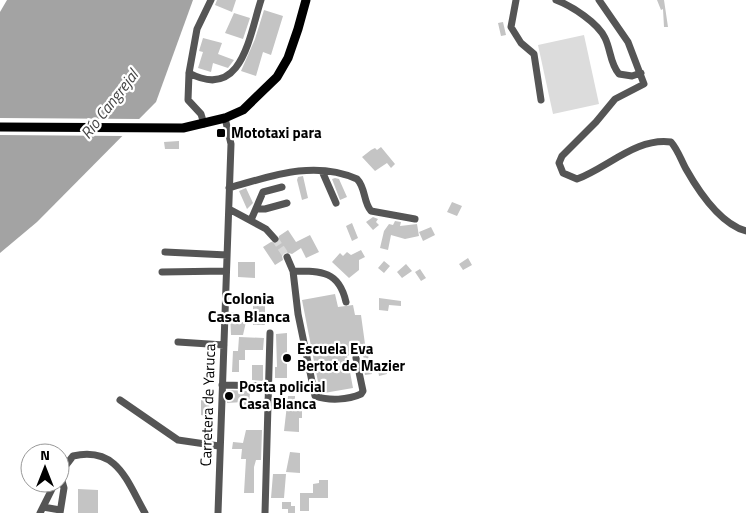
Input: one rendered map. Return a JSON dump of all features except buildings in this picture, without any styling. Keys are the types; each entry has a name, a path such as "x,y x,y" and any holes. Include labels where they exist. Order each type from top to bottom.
{"main road":[{"path":"0,127 183,128 225,118 243,110 277,76 288,58 306,0"}],"street":[{"path":"204,124 201,114 188,100 190,72 197,29 211,0"},
{"path":"190,72 204,81 225,78 236,69 261,0"},
{"path":"516,0 510,27 521,43 534,54 541,100"},
{"path":"556,0 587,19 602,32 606,39 614,68 619,74 632,76 641,73"},
{"path":"599,0 628,42 644,85 615,99 596,122 562,156 560,163 563,174 577,179 589,175 631,150 661,140 671,142 676,147 687,171 723,218 736,228 746,231"},
{"name":"Carretera de Yaruca","path":"218,513 231,144 225,118"},
{"path":"229,188 289,171 322,171 358,179 363,186 367,205 371,211 415,219"},
{"path":"322,171 336,203"},
{"path":"251,220 263,192 282,187"},
{"path":"257,209 265,209 288,203"},
{"path":"229,209 266,229 275,239"},
{"path":"165,252 227,255"},
{"path":"287,257 293,271 298,314 315,396 323,399 341,399 362,394 356,358"},
{"path":"162,272 226,271"},
{"path":"293,271 329,275 338,280 346,302"},
{"path":"265,513 270,333"},
{"path":"178,342 224,345"},
{"path":"222,385 268,386"},
{"path":"120,400 178,440 219,446"},
{"path":"70,460 73,456 88,453 101,455 122,472 133,488 145,513"},
{"path":"50,493 42,510 60,512 63,493"}],"shaded area":[{"path":"584,35 599,104 553,114 538,45"}],"water":[{"name":"Río Cangrejal","path":"7,0 193,0 156,102 37,222 0,253 0,12"}],"pier":[{"path":"0,118 141,119 124,136 0,135"}],"tunnel":[{"path":"275,239 287,257"}],"place":[{"name":"Mototaxi para","path":"221,133"},
{"name":"Escuela Eva Bertot de Mazier","path":"287,358"},
{"name":"Posta policial Casa Blanca","path":"229,396"}],"district":[{"name":"Colonia Casa Blanca","path":"249,307"}]}
